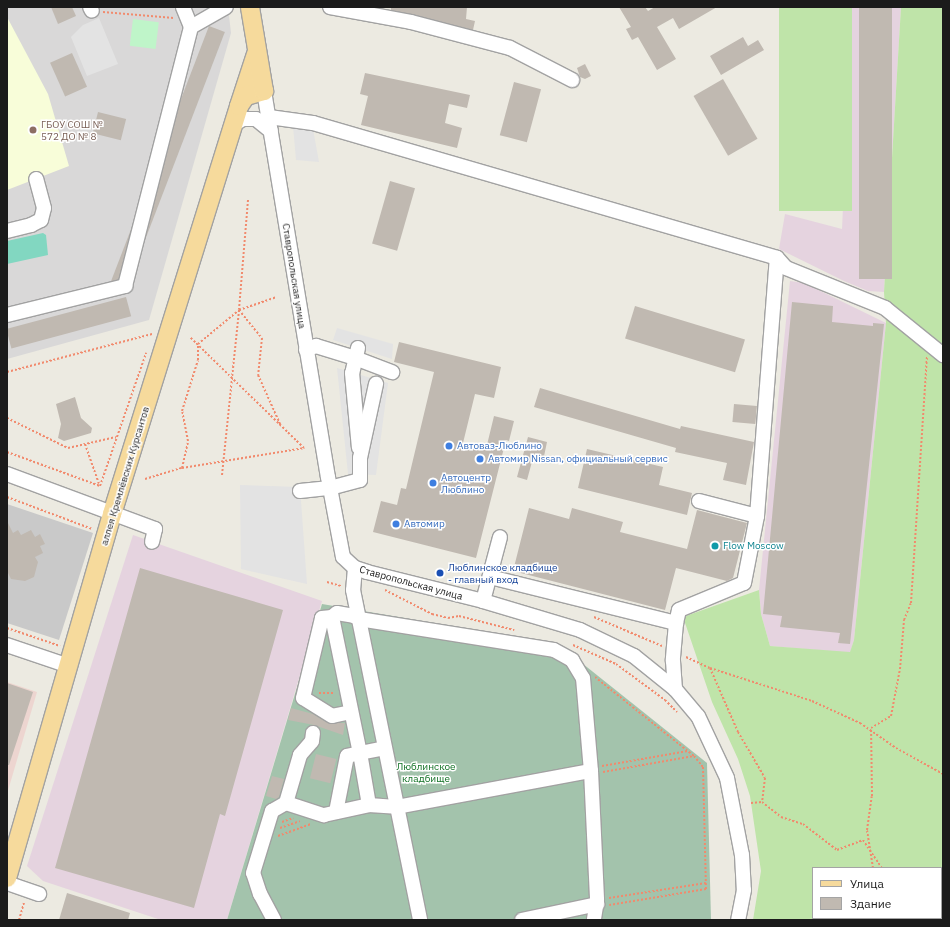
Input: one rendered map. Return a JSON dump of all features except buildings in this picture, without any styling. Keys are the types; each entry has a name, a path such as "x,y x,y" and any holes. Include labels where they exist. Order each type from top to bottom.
{"main road":[{"name":"Ставропольская улица","path":"250,7 264,91"},
{"name":"аллея Кремлёвских Курсантов","path":"7,878 112,514 257,52"},
{"path":"239,106 246,96 264,91"}],"street":[{"path":"7,315 125,286 187,18 226,7"},
{"path":"330,7 411,22 510,48 572,80"},
{"name":"Ставропольская улица","path":"264,91 339,546 344,557 355,568 483,601 580,630 634,656 675,689 698,716 727,778 742,855 744,890 738,920"},
{"path":"269,117 302,124 777,258 786,268 885,308 943,355"},
{"path":"233,125 243,119 256,119 271,131"},
{"path":"7,231 31,225 41,220 44,208 36,179"},
{"path":"675,689 673,656 678,610 744,583 758,516 777,258"},
{"path":"306,350 316,346 356,353 392,372"},
{"path":"300,491 330,488 360,480 360,458 353,405 352,373 356,353"},
{"path":"360,458 376,384"},
{"path":"7,474 155,529 152,542"},
{"path":"699,500 758,516"},
{"path":"483,601 500,538"},
{"path":"355,568 352,583 420,920"},
{"path":"490,577 676,623"},
{"path":"351,712 332,716 303,698 322,618 332,617 337,613 354,616 359,619 554,650 572,660 583,678 591,771 597,902 594,920"},
{"path":"332,617 369,804"},
{"path":"7,645 69,666"},
{"path":"658,674 673,656"},
{"path":"274,920 260,894 253,873 272,811 286,803 300,755 312,741 313,732"},
{"path":"321,812 347,756 385,748"},
{"path":"286,803 321,812 369,804 396,807 591,771"},
{"path":"7,883 39,894"},
{"path":"522,920 597,902"}],"path":[{"path":"91,9 187,18"},
{"path":"222,475 230,377 239,310 248,200"},
{"path":"198,344 239,310 276,297"},
{"path":"239,310 262,338 258,375 281,427"},
{"path":"7,372 152,334 150,342"},
{"path":"146,479 182,468 304,448 190,337"},
{"path":"182,468 188,441 182,412 198,360 198,344"},
{"path":"871,728 891,716 900,669 904,620 912,603 926,402 924,368 930,344"},
{"path":"100,486 147,349"},
{"path":"7,418 68,448 116,437"},
{"path":"85,444 100,486"},
{"path":"7,452 100,486"},
{"path":"7,497 97,530"},
{"path":"588,613 673,656 776,688 871,728 896,748 943,774"},
{"path":"7,628 60,646 63,639"},
{"path":"572,660 688,751 703,768 706,889 609,905 597,902"},
{"path":"710,668 738,732 765,778 762,802"},
{"path":"304,693 347,693"},
{"path":"871,728 872,796 867,830 873,867"},
{"path":"591,771 688,751"},
{"path":"591,771 694,756"},
{"path":"751,804 762,802 781,817 803,824 838,850 863,840 881,867"},
{"path":"264,834 322,820 321,812"},
{"path":"264,834 314,817 321,812"},
{"path":"264,834 305,815 321,812"},
{"path":"597,902 706,882"}],"shaded area":[{"path":"7,7 228,7 231,33 149,320 7,359"},
{"path":"852,7 901,7 884,292 868,291 779,249 785,214 842,229"},
{"name":"ГБОУ СОШ № 572 ДО № 8","path":"7,17 48,94 69,166 7,190"},
{"path":"99,18 118,64 87,76 71,37 83,25"},
{"path":"133,19 159,22 156,49 130,46"},
{"path":"293,126 313,129 319,162 296,160"},
{"path":"790,281 804,283 886,323 854,640 850,653 770,646 761,614 759,590"},
{"path":"337,328 393,344 392,359 333,340"},
{"path":"337,368 388,383 376,475 348,474"},
{"path":"240,485 300,487 307,584 241,569"},
{"path":"7,504 93,533 59,640 7,623"},
{"path":"133,535 322,601 227,920 161,920 43,881 27,866"},
{"path":"7,682 37,692 7,794"}],"green space":[{"path":"779,7 852,7 852,211 779,211"},
{"path":"901,7 943,7 943,914 942,916 942,867 812,867 812,919 847,919 753,920 761,871 750,796 738,759 712,702 683,617 759,590 761,614 770,646 850,652 854,640 886,323 884,292"},
{"path":"43,233 46,235 48,255 7,264 7,241"},
{"name":"Люблинское кладбище","path":"322,604 558,644 707,763 711,920 227,920"}],"place":[{"name":"ГБОУ СОШ № 572 ДО № 8","path":"33,130"},
{"name":"Автоваз-Люблино","path":"449,446"},
{"name":"Автомир Nissan, официальный сервис","path":"480,459"},
{"name":"Автоцентр Люблино","path":"433,483"},
{"name":"Автомир","path":"396,524"},
{"name":"Flow Moscow","path":"715,546"},
{"name":"Люблинское кладбище - главный вход","path":"440,573"}]}
